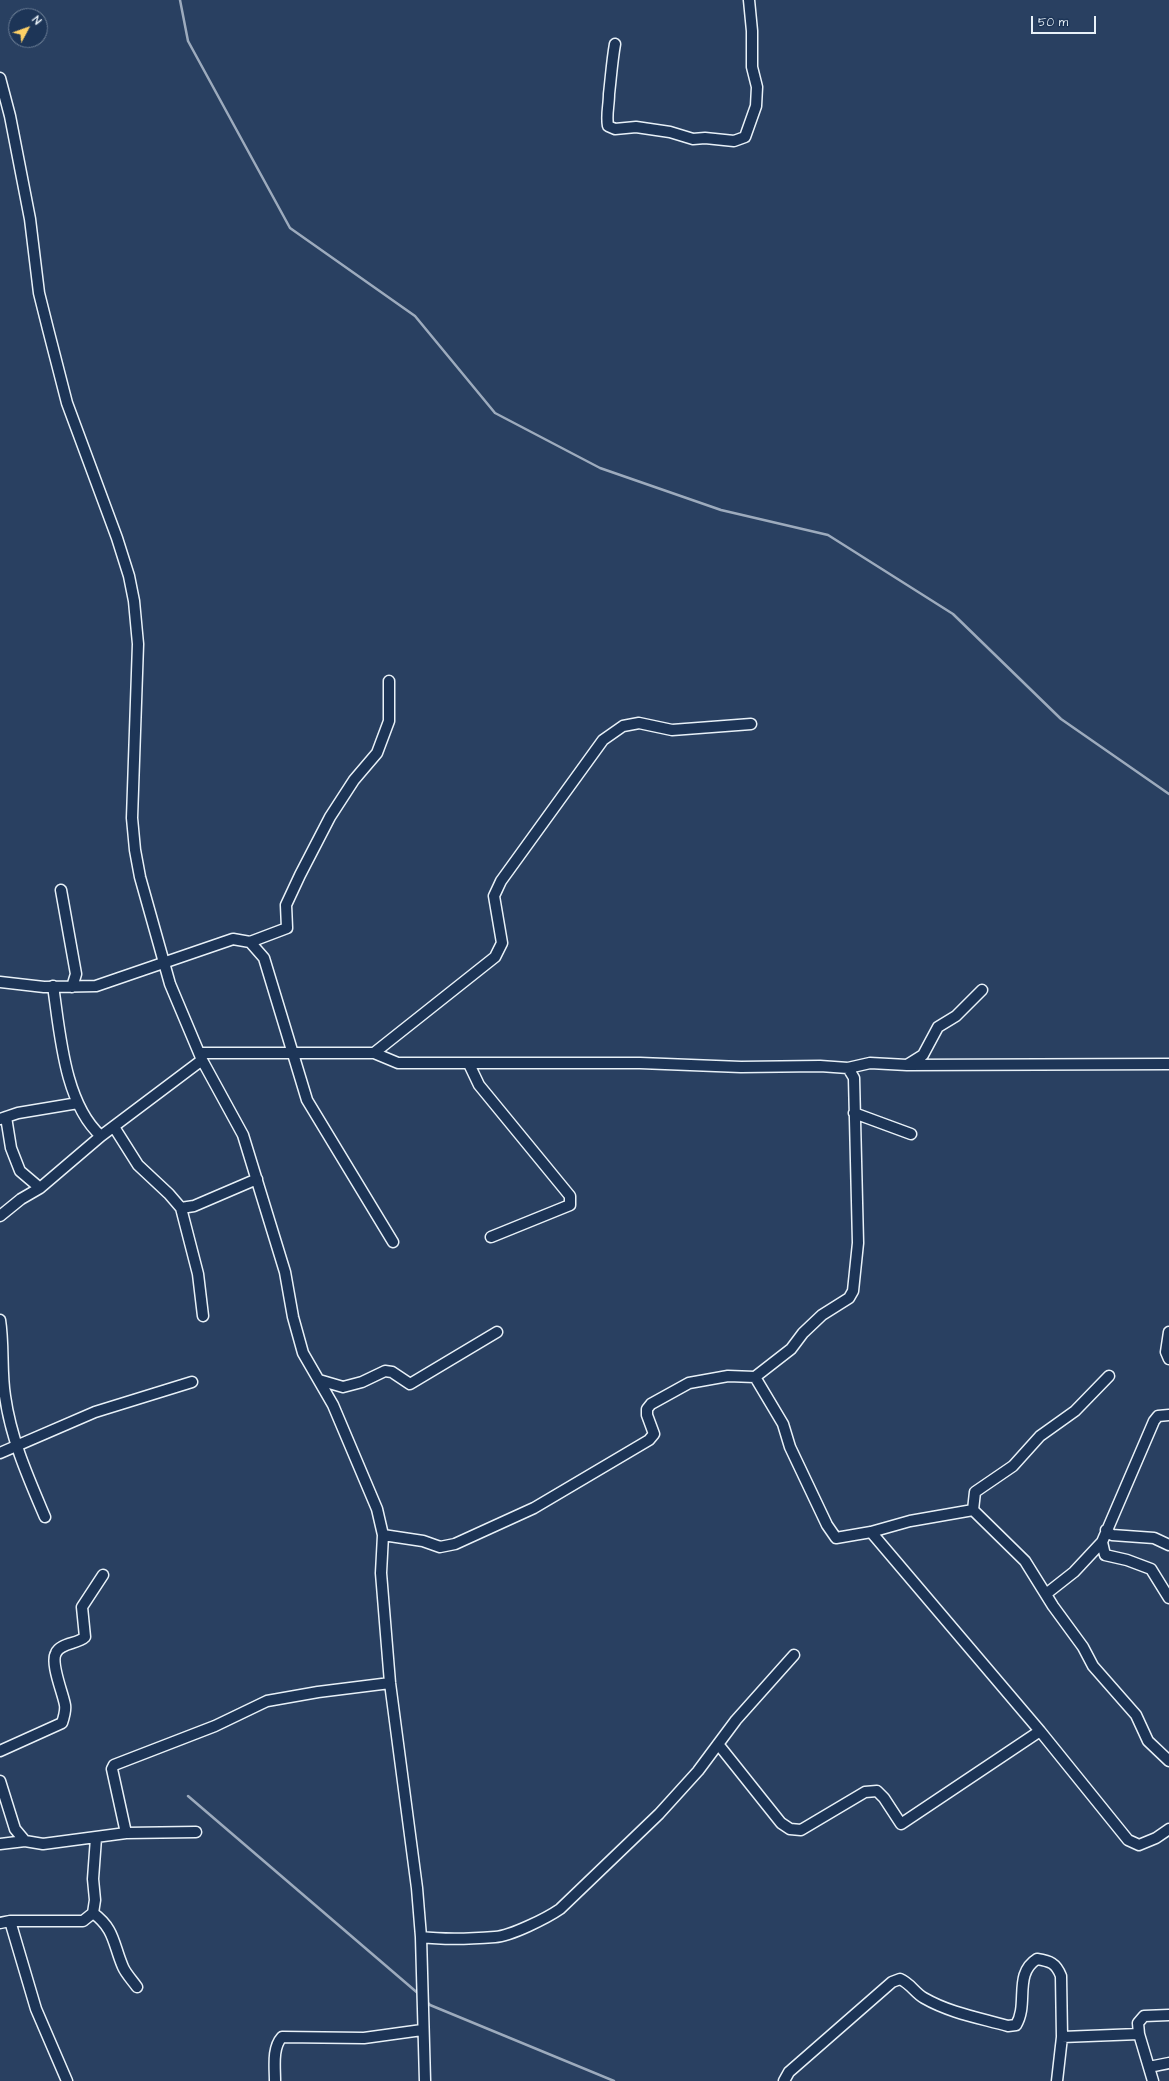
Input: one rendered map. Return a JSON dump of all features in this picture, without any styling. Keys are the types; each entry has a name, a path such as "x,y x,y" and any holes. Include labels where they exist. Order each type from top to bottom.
{"street":[{"path":"615,44 610,70 609,96 607,104 608,126 615,129 636,127 670,132 693,139 705,138 734,141 745,138 756,106 757,87 752,67 752,31 749,0"},
{"path":"0,78 10,116 28,212 39,293 48,329 75,428 117,538 129,576 134,601 138,644 132,786 135,850 140,877 170,984 200,1056 243,1135 285,1272 293,1317 303,1352 333,1405 377,1509 383,1535 381,1573 390,1682 417,1888 421,1937 422,2030 425,2081"},
{"path":"0,982 72,987 96,986 234,939 250,942 287,928 286,905 310,855 342,798 354,780 377,753 389,722 389,681"},
{"path":"374,1053 495,957 502,943 494,896 501,881 603,740 623,726 639,723 672,730 750,724"},
{"path":"61,890 76,974 72,987"},
{"path":"250,942 264,958 307,1100 393,1242"},
{"path":"52,986 67,1072 78,1103 101,1136"},
{"path":"908,1066 923,1054 938,1027 956,1016 982,990"},
{"path":"0,1216 21,1199 40,1188 101,1136 200,1056 294,1053 374,1053 398,1063 640,1063 741,1067 820,1066 848,1068 870,1063 908,1066 1169,1064"},
{"path":"468,1064 479,1085 570,1196 570,1205 491,1237"},
{"path":"383,1535 423,1541 440,1547 455,1544 534,1508 649,1440 654,1434 647,1415 647,1409 651,1404 689,1383 728,1376 755,1377 791,1349 803,1333 822,1315 849,1298 853,1291 858,1243 854,1078 848,1068"},
{"path":"40,1188 20,1171 11,1148 3,1118 78,1103"},
{"path":"854,1113 912,1134"},
{"path":"114,1127 138,1165 169,1194 181,1208 198,1274 203,1316"},
{"path":"181,1208 194,1206 257,1179"},
{"path":"0,1320 3,1338 4,1395 15,1445 45,1517"},
{"path":"319,1380 343,1387 362,1382 385,1371 392,1372 410,1384 497,1332"},
{"path":"1169,1332 1166,1352 1169,1359"},
{"path":"972,1510 975,1492 1013,1466 1040,1436 1074,1410 1109,1376"},
{"path":"755,1377 783,1424 790,1447 827,1525 836,1538 870,1532 910,1521 972,1510"},
{"path":"0,1453 15,1445 95,1412 192,1382"},
{"path":"1046,1594 1079,1567 1102,1542 1154,1421 1158,1416 1169,1415"},
{"path":"972,1510 1025,1561 1046,1594 1084,1647 1093,1666 1136,1715 1148,1741 1169,1761"},
{"path":"1106,1530 1112,1535 1154,1538 1169,1545"},
{"path":"870,1532 1040,1731 1128,1840 1139,1845 1156,1838 1169,1829"},
{"path":"1102,1542 1105,1555 1127,1560 1151,1569 1169,1598"},
{"path":"0,1751 62,1723 65,1705 55,1662 55,1653 60,1648 82,1640 86,1637 82,1607 103,1576"},
{"path":"421,1937 448,1940 496,1937 549,1916 560,1909 659,1814 698,1771 736,1720 794,1655"},
{"path":"323,1694 390,1682"},
{"path":"126,1834 112,1769 114,1765 215,1726 267,1701 390,1682"},
{"path":"718,1744 781,1823 790,1829 801,1830 865,1792 877,1791 884,1798 901,1824 1040,1731"},
{"path":"0,1781 16,1829 25,1841"},
{"path":"0,1844 25,1841 43,1844 126,1834 196,1832"},
{"path":"67,2081 36,2009 5,1922 83,1921 93,1913 95,1900 93,1879 96,1838"},
{"path":"93,1913 104,1921 111,1931 123,1968 138,1987"},
{"path":"784,2081 789,2072 816,2048 892,1982 900,1979 906,1982 922,1997 939,2006 1008,2026 1016,2025 1021,2018 1024,1973 1029,1964 1037,1959 1050,1961 1057,1967 1061,1976 1062,2037 1057,2081"},
{"path":"1153,2081 1139,2034 1138,2023 1144,2016 1169,2015"},
{"path":"275,2081 275,2053 277,2043 282,2037 364,2038 422,2030"},
{"path":"1062,2037 1139,2034"},
{"path":"1149,2067 1169,2064"}],"waterway":[{"path":"180,0 188,41 290,228 415,316 495,413 600,468 721,510 828,535 953,614 1061,719 1169,794"},
{"path":"188,1796 420,1995"},
{"path":"426,2001 430,2005 614,2081"}]}
